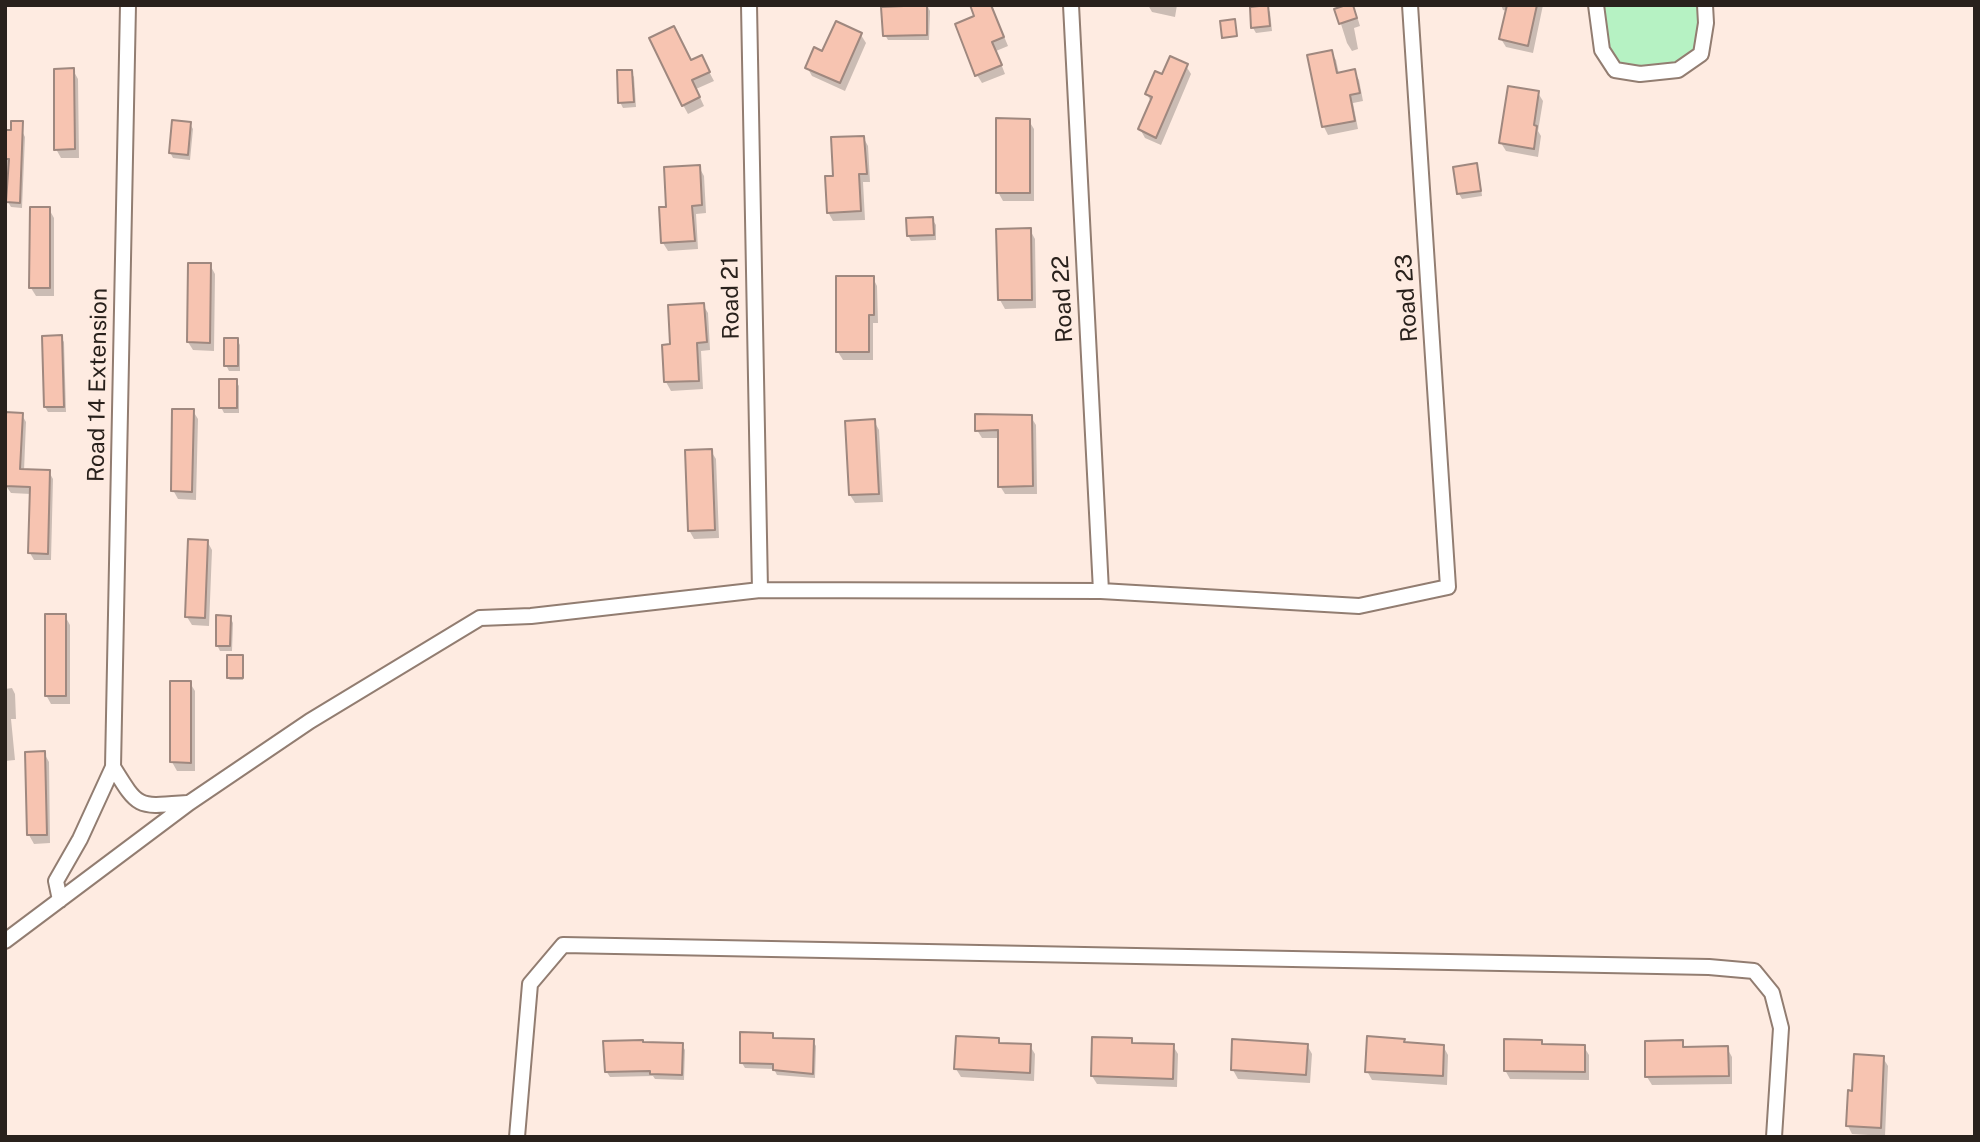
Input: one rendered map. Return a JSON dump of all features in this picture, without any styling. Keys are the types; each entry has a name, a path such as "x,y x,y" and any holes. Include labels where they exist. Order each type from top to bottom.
{"street":[{"name":"Road 14 Extension","path":"113,767 128,5"},
{"name":"Road 21","path":"748,5 760,590"},
{"name":"Road 22","path":"1071,5 1101,590"},
{"name":"Road 23","path":"1101,590 1359,607 1448,587 1410,5"},
{"path":"1596,5 1602,50 1615,70 1640,74 1678,70 1701,54 1706,23 1705,5"},
{"path":"5,941 188,803 310,720 480,618 531,616 760,590 1101,590"},
{"path":"113,767 132,798 149,806 188,803"},
{"path":"60,900 56,881 80,839 113,767"},
{"path":"517,1137 530,984 564,945 1695,967 1754,971 1772,993 1781,1028 1774,1137"}],"green space":[{"path":"1596,5 1705,5 1701,54 1678,70 1615,70"}],"building":[{"path":"927,5 927,35 883,36 881,7"},
{"path":"970,5 991,5 1004,37 992,42 1002,65 975,76 955,24 974,16"},
{"path":"1268,5 1270,26 1251,28 1250,7"},
{"path":"1353,5 1357,18 1339,24 1334,9"},
{"path":"1507,5 1537,5 1528,46 1499,39"},
{"path":"1235,19 1237,36 1222,38 1220,21"},
{"path":"836,21 862,33 840,83 805,68 814,47 822,51"},
{"path":"674,26 691,60 702,55 710,72 692,80 700,97 682,106 649,38"},
{"path":"1332,50 1337,73 1355,69 1360,93 1350,95 1355,121 1322,127 1307,55"},
{"path":"1170,56 1188,64 1156,138 1138,129 1152,97 1145,94 1155,71 1162,74"},
{"path":"74,68 75,149 54,150 54,69"},
{"path":"617,70 632,70 634,102 618,103"},
{"path":"1508,86 1539,91 1534,149 1499,143"},
{"path":"996,118 1030,119 1030,193 996,193"},
{"path":"172,120 191,122 188,155 169,153"},
{"path":"11,121 23,121 20,203 6,202 9,159 6,159 6,130 11,130"},
{"path":"864,136 867,174 859,174 861,211 827,213 825,176 833,176 831,137"},
{"path":"1477,163 1481,191 1457,194 1453,167"},
{"path":"700,165 702,205 692,206 695,241 661,243 659,207 666,207 664,167"},
{"path":"30,207 50,207 50,288 29,288"},
{"path":"933,217 934,235 907,236 906,218"},
{"path":"1031,228 1032,300 998,300 996,229"},
{"path":"188,263 211,263 210,343 187,342"},
{"path":"836,276 874,276 874,315 869,315 869,352 836,352"},
{"path":"704,303 707,342 697,343 699,381 664,382 662,345 670,344 668,305"},
{"path":"62,335 64,407 44,407 42,336"},
{"path":"224,338 238,338 238,366 224,366"},
{"path":"219,379 237,379 237,408 219,408"},
{"path":"172,409 194,409 192,492 171,491"},
{"path":"5,412 23,413 20,469 50,470 48,554 28,553 30,487 5,486"},
{"path":"975,414 1032,415 1033,486 998,487 998,430 975,431"},
{"path":"875,419 879,494 849,495 845,421"},
{"path":"712,449 715,530 688,531 685,450"},
{"path":"188,539 208,540 205,618 185,617"},
{"path":"45,614 66,614 66,696 45,696"},
{"path":"216,615 231,616 230,646 216,646"},
{"path":"227,655 243,655 243,678 227,678"},
{"path":"170,681 191,681 191,763 170,762"},
{"path":"45,751 47,835 27,835 25,752"},
{"path":"740,1032 773,1033 773,1038 814,1039 813,1074 773,1070 773,1064 740,1063"},
{"path":"956,1036 999,1038 999,1043 1031,1044 1030,1073 954,1069"},
{"path":"1367,1036 1444,1045 1443,1076 1365,1072"},
{"path":"1092,1037 1132,1038 1132,1043 1174,1044 1173,1079 1091,1076"},
{"path":"1232,1039 1308,1044 1306,1075 1231,1070"},
{"path":"1504,1039 1542,1040 1542,1044 1585,1045 1585,1072 1504,1071"},
{"path":"1683,1040 1683,1047 1728,1046 1729,1076 1645,1077 1645,1041"},
{"path":"603,1041 683,1043 682,1075 650,1074 650,1071 605,1072"},
{"path":"1854,1054 1884,1056 1881,1128 1846,1126"}]}
